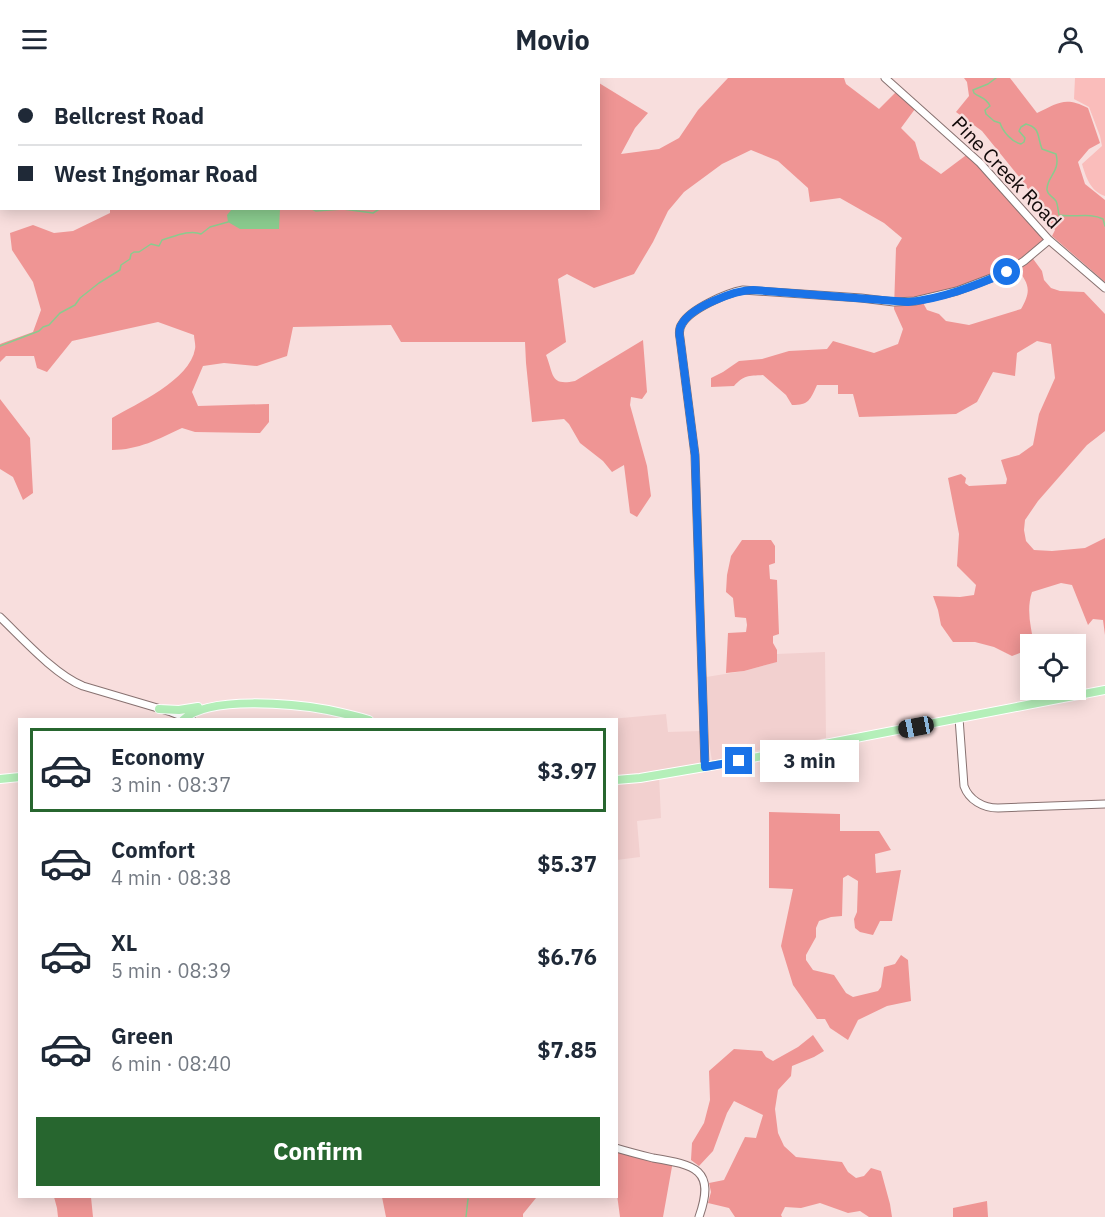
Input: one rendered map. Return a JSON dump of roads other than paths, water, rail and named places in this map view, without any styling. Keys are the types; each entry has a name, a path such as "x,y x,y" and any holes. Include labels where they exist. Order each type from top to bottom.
{"main road":[{"path":"618,780 705,767 1105,690"},
{"path":"159,709 178,710 237,704 312,708 362,718"},
{"path":"188,718 198,710 210,706"},
{"path":"0,779 18,777"}],"street":[{"name":"Pine Creek Road","path":"885,78 980,163 1049,240 1105,288"},
{"path":"705,767 695,455 680,338 681,324 690,315 717,299 737,291 749,290 894,302 921,300 957,291 1007,272 1049,240"},
{"path":"0,617 70,680 184,718"},
{"path":"960,718 964,786 972,798 981,805 998,808 1105,804"},
{"path":"618,1149 684,1163 696,1170 702,1178 706,1191 699,1217"}],"waterway":[{"path":"996,78 973,90 974,93 987,101 990,106 985,110 986,114 1000,123 1011,139 1021,144 1024,142 1025,138 1019,131 1026,124 1034,128 1038,134 1042,149 1056,154 1057,165 1047,185 1047,190 1056,201 1059,215 1098,217 1103,219 1105,226"},
{"path":"314,210 330,210"},
{"path":"350,210 373,213 378,210"},
{"path":"0,346 49,325 60,313 75,305 99,283 120,270 121,265 130,259 134,252 139,252 151,244 159,246 162,240 182,234 192,232 201,234 210,227 228,222"},
{"path":"466,1217 468,1199"}]}
